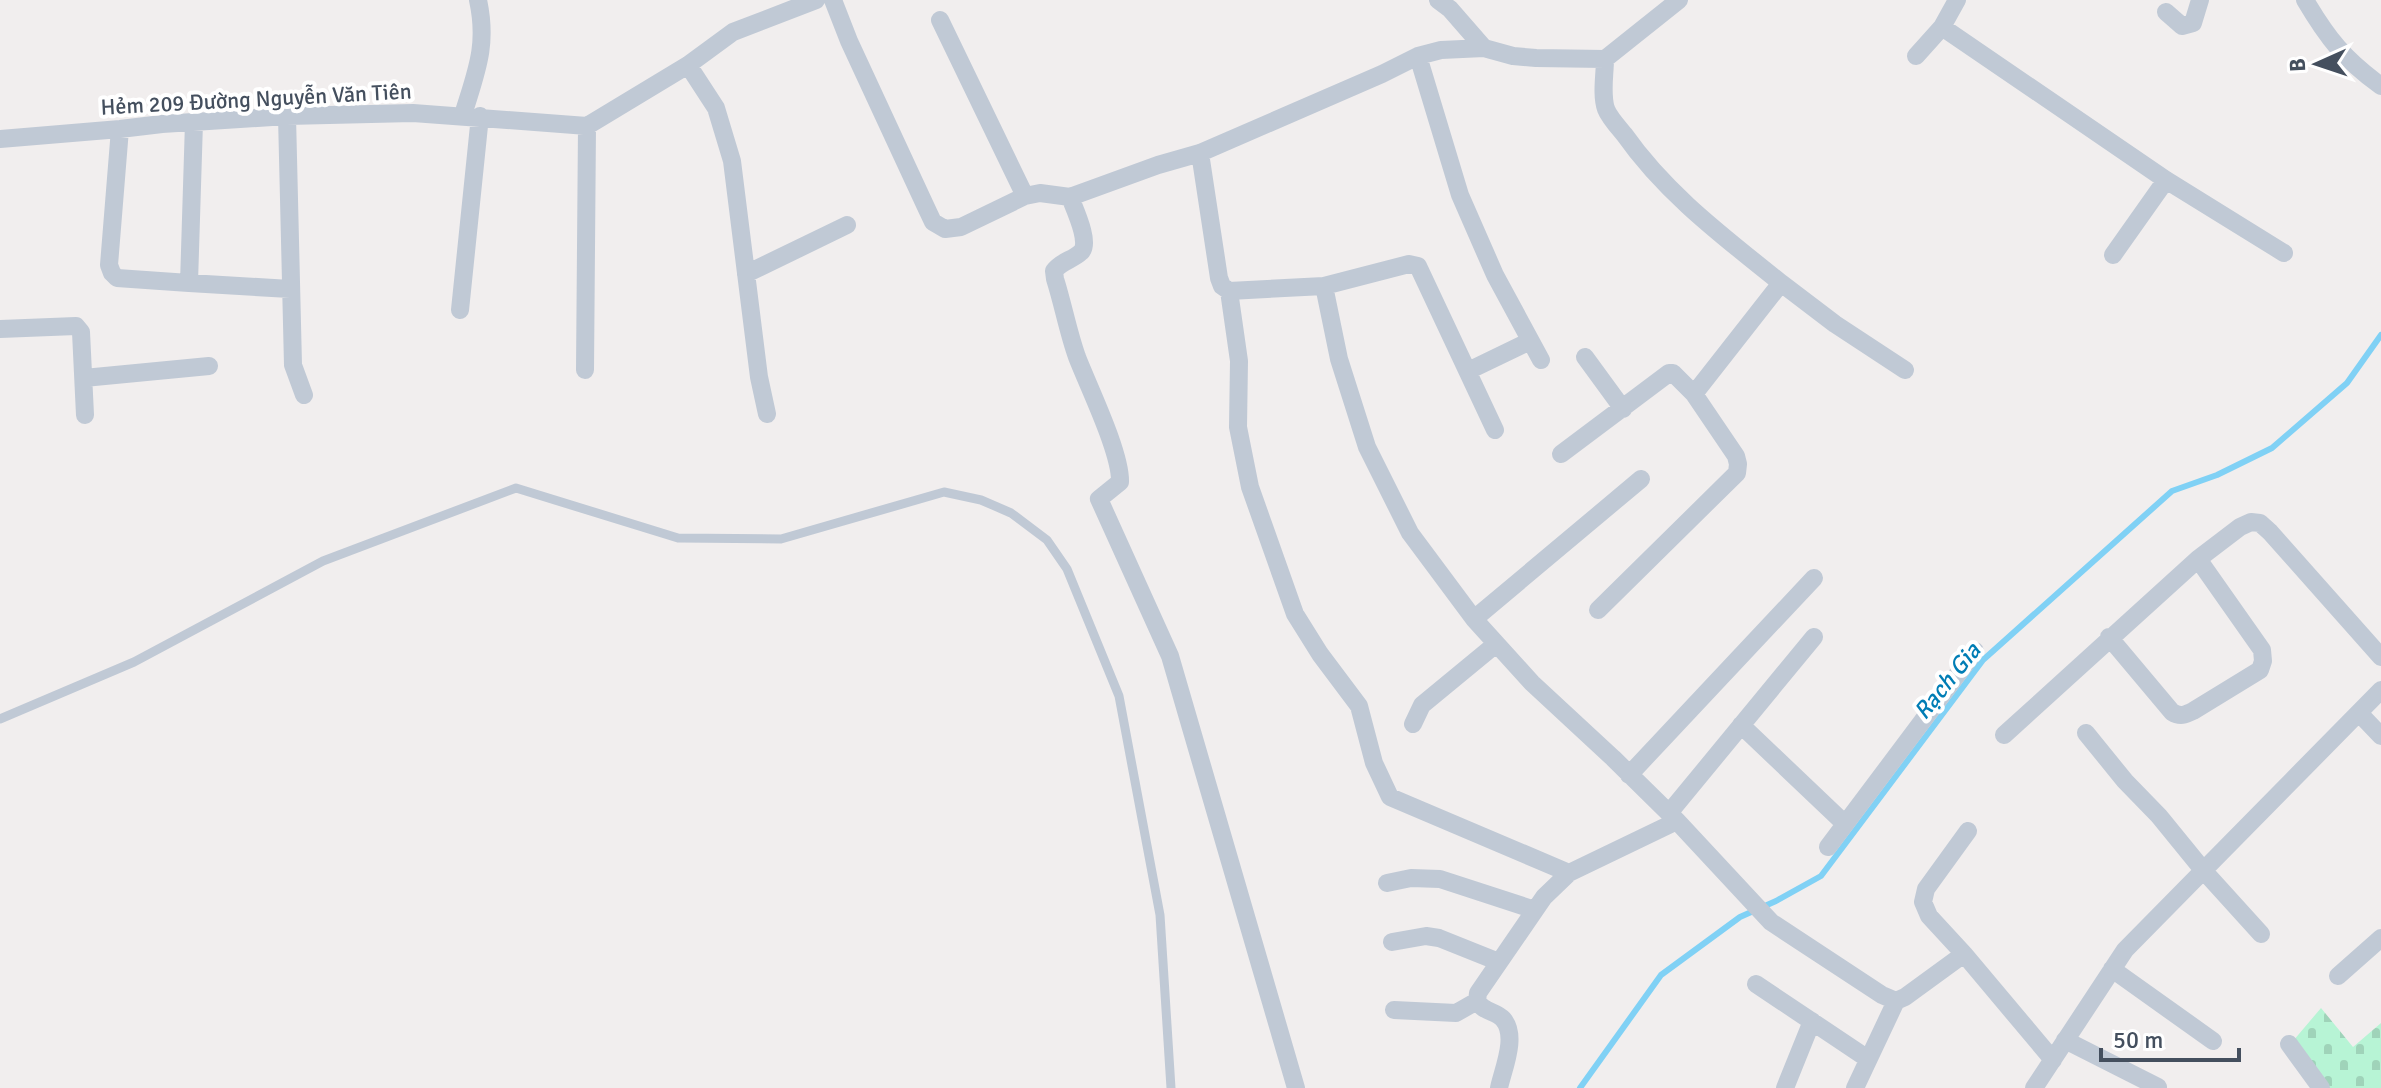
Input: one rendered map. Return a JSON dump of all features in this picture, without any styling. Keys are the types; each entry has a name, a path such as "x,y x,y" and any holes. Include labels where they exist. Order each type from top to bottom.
{"street":[{"path":"460,310 472,116 483,37 478,0"},
{"path":"585,370 587,126 688,65 733,32 816,0"},
{"path":"833,0 933,222 945,229 961,227 1025,196 1055,194 1070,197 1200,153 1418,56 1441,50 1484,48 1513,56 1605,59 1679,0"},
{"path":"1438,0 1450,9 1484,48"},
{"path":"1916,56 1942,27 1957,0"},
{"path":"2166,12 2182,26 2193,23 2200,0"},
{"path":"2305,0 2330,41 2353,65 2381,86"},
{"path":"940,20 1025,196"},
{"path":"1942,27 2166,180 2284,253"},
{"path":"1418,56 1460,195 1495,275 1541,360"},
{"path":"1605,59 1606,109 1665,185 1781,283 1835,324 1905,370"},
{"path":"688,65 716,108 728,141 759,377 767,414"},
{"name":"Hẻm 209 Đường Nguyễn Văn Tiên","path":"0,139 287,116 413,113 587,126"},
{"path":"287,116 293,365 304,395"},
{"path":"189,283 194,122"},
{"path":"120,129 109,265 117,278 290,289"},
{"path":"1200,153 1222,286 1229,291 1324,286 1415,264 1495,430"},
{"path":"2113,255 2166,180"},
{"path":"1070,197 1085,247 1058,266 1054,271 1055,279 1075,353 1116,457 1121,478 1099,499 1170,656 1296,1088"},
{"path":"746,274 847,225"},
{"path":"1694,394 1781,283"},
{"path":"1324,286 1339,359 1367,447 1410,533 1474,619 1532,683 1673,817 1771,922 1882,995 1896,1001"},
{"path":"1229,291 1239,361 1238,427 1250,487 1295,614 1359,706 1374,763 1390,797 1569,873"},
{"path":"0,329 76,326 81,332 85,415"},
{"path":"1468,371 1530,341"},
{"path":"1585,357 1623,409"},
{"path":"84,378 209,366"},
{"path":"1561,454 1673,373 1694,394 1736,456 1737,473 1598,610"},
{"path":"1474,619 1641,479"},
{"path":"2004,735 2198,559 2251,522 2260,523 2381,657"},
{"path":"2109,637 2177,715 2184,716 2260,670 2262,650 2198,559"},
{"path":"1629,775 1814,578"},
{"path":"1499,1088 1510,1037 1502,1017 1480,1007 1478,993 1544,897 1569,873 1673,817 1741,725 1814,637"},
{"path":"1413,724 1422,705 1496,644"},
{"path":"1828,847 1975,651"},
{"path":"2034,1088 2125,950 2381,690"},
{"path":"2359,713 2381,736"},
{"path":"1741,725 1844,823"},
{"path":"2086,733 2261,934"},
{"path":"1968,831 1926,889 1923,902 1929,916 2053,1060"},
{"path":"1387,883 1411,878 1440,879 1535,910"},
{"path":"1392,942 1426,936 1439,938 1499,962"},
{"path":"2338,976 2381,938"},
{"path":"1855,1088 1896,1001 1964,954"},
{"path":"2112,969 2213,1041"},
{"path":"1756,984 1868,1059"},
{"path":"1394,1010 1456,1013 1477,1001"},
{"path":"1785,1088 1812,1021"},
{"path":"2065,1040 2158,1087"},
{"path":"2289,1044 2321,1088"}],"lane":[{"path":"0,719 134,662 323,561 516,488 678,538 781,539 944,492 981,500 1011,513 1047,540 1067,569 1119,696 1160,915 1171,1088"}],"green space":[{"path":"2321,1008 2353,1047 2381,1023 2381,1088 2328,1088 2293,1041"}],"waterway":[{"name":"Rạch Gia","path":"1580,1088 1661,975 1740,917 1821,876 1983,660 2172,491 2217,475 2272,448 2347,383 2381,335"}]}
